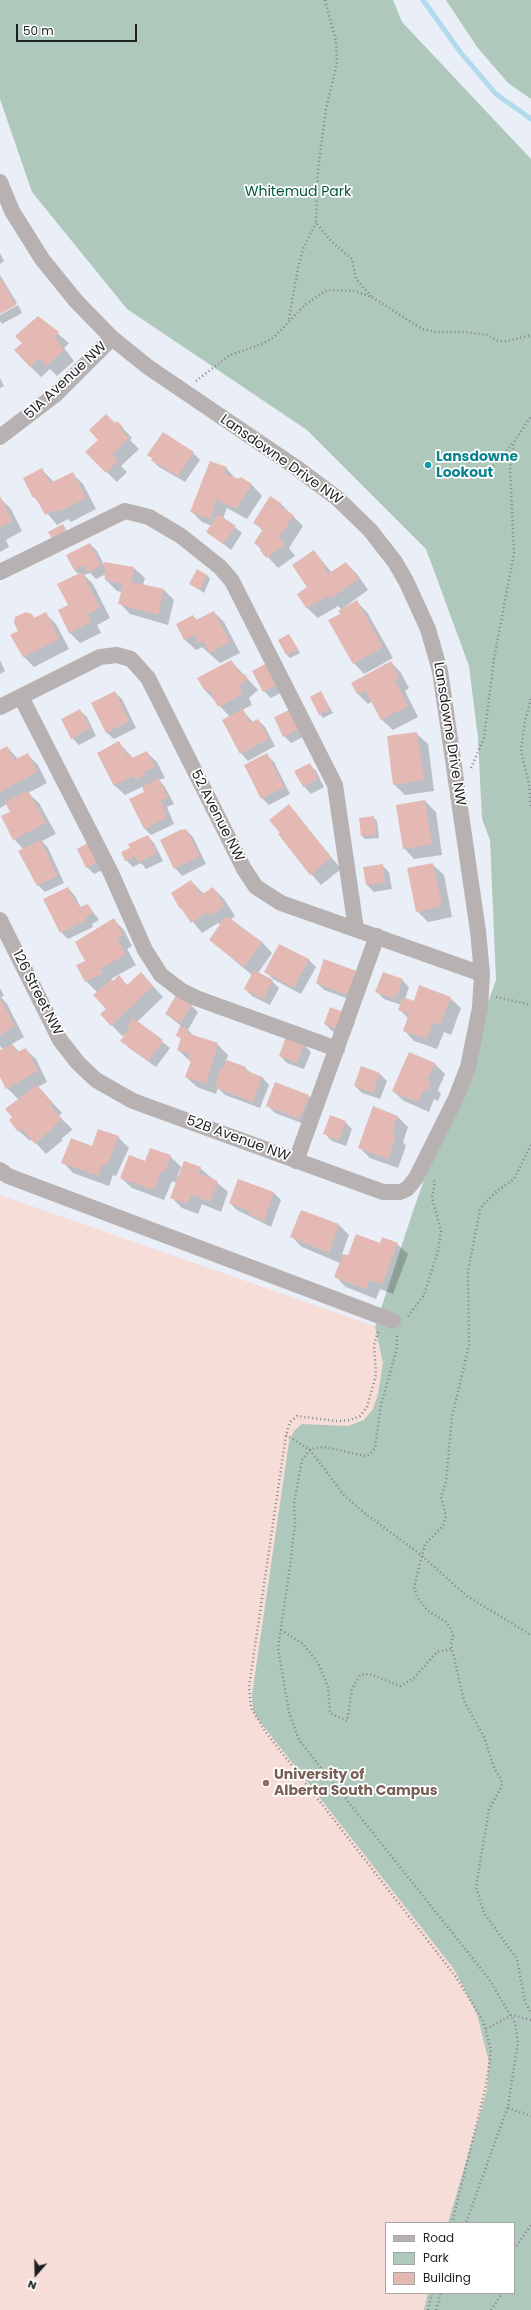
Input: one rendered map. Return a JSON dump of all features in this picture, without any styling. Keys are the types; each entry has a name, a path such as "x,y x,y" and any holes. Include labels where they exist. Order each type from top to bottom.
{"street":[{"name":"Lansdowne Drive NW","path":"0,182 12,210 42,259 76,301 112,338 136,359 294,466 337,498 370,530 395,562 416,600 435,651 444,689 478,931 482,974 482,993 475,1039 466,1073 456,1098 424,1163 416,1178 407,1189"},
{"name":"51A Avenue NW","path":"0,437 55,395 112,338"},
{"path":"0,572 124,511 149,517 181,536 220,567 232,581 335,785 356,929"},
{"name":"52 Avenue NW","path":"0,707 100,657 117,655 131,659 148,678 244,869 256,887 281,903 482,974"},
{"path":"21,697 111,873 145,950 161,975 182,992 196,998 337,1049"},
{"name":"126 Street NW","path":"0,920 60,1040 78,1063"},
{"path":"296,1161 377,936"},
{"name":"52B Avenue NW","path":"78,1063 96,1080 133,1101 383,1192 393,1194 407,1189"},
{"path":"0,1170 8,1176 396,1323"}],"path":[{"path":"288,320 303,249 316,222 318,169 326,109 337,64 336,41 326,0"},
{"path":"316,222 332,242 352,259 356,279 372,297"},
{"path":"183,391 230,355 262,344 274,336 288,320 306,304 327,290 354,291 372,297 422,329 436,332 464,332 488,335 498,341 531,335"},
{"path":"488,472 514,442 531,416"},
{"path":"458,791 484,738 489,710 495,652 514,553 510,468 514,442"},
{"path":"531,699 525,720 521,751 529,784 531,807"},
{"path":"482,993 531,1006"},
{"path":"531,1145 514,1179 497,1191 480,1210 468,1271 469,1345 452,1417 446,1482 441,1496 446,1516 443,1526 428,1538 421,1555 414,1587 417,1597 428,1611 446,1622 451,1629 453,1636 452,1649 464,1701 484,1737 495,1770 501,1779 502,1786 489,1809 476,1887 484,1913 517,1959 525,2002 531,2014"},
{"path":"424,1163 434,1182 432,1198 441,1231 438,1251 424,1295 374,1345 376,1375 373,1391 367,1407 360,1416 350,1420 337,1421 296,1416 290,1422 286,1435 249,1687 251,1708 265,1731 456,1977 483,2021 491,2050 486,2086 452,2222"},
{"path":"396,1323 397,1348"},
{"path":"396,1323 397,1348 381,1405 375,1448 370,1454 365,1456 325,1447 310,1450 302,1460 294,1504 295,1523 278,1648 285,1692 294,1730 299,1740 488,1979 516,2023 518,2042 508,2108 466,2222"},
{"path":"286,1435 310,1450 344,1495 421,1555 467,1596 531,1635"},
{"path":"281,1630 303,1644 318,1663 328,1687 330,1713 347,1721 352,1689 360,1676 370,1674 400,1686 414,1678 438,1652 452,1649"},
{"path":"486,2029 512,2015 531,2020"},
{"path":"508,2108 531,2116"},
{"path":"515,2248 531,2225"},
{"path":"428,2310 432,2294"},
{"path":"436,2310 441,2294"},
{"path":"491,2310 501,2294"}],"shaded area":[{"name":"University of Alberta South Campus","path":"0,1195 531,1381 514,2222 385,2222 385,2294 483,2294 475,2310 0,2310"}],"green space":[{"name":"Whitemud Park","path":"0,0 393,0 402,22 531,159 531,2310 424,2310 428,2294 515,2294 515,2222 448,2222 487,2090 489,2062 477,2014 454,1969 258,1719 253,1710 252,1695 289,1442 294,1431 302,1424 348,1426 364,1420 373,1409 378,1394 383,1363 375,1327 413,1211 496,980 490,840 482,819 478,738 469,666 426,549 307,430 127,309 32,192 0,99"},
{"path":"446,0 531,0 531,99 508,83 477,47"}],"building":[{"path":"0,277 16,305 0,314"},
{"path":"38,316 59,332 55,337 64,350 46,366 39,358 30,367 14,350 22,343 15,336"},
{"path":"106,414 115,423 117,421 123,427 121,429 129,438 112,455 118,461 106,473 85,452 98,440 89,430"},
{"path":"163,432 194,452 178,476 151,460 152,458 147,455"},
{"path":"210,461 227,467 224,473 239,479 241,477 252,484 236,509 216,499 211,519 190,512"},
{"path":"42,468 50,483 73,472 86,498 59,512 58,509 45,515 35,496 33,498 23,478"},
{"path":"0,496 12,521 0,527"},
{"path":"270,496 281,503 279,506 294,515 279,537 285,545 266,558 260,550 262,548 254,543 263,529 253,523"},
{"path":"218,514 236,526 223,544 206,532"},
{"path":"63,524 69,535 55,543 48,532"},
{"path":"90,543 101,566 88,572 84,565 74,570 66,555"},
{"path":"314,550 326,567 324,568 328,574 346,562 359,579 330,599 328,596 306,608 297,594 307,587 292,565"},
{"path":"104,562 134,567 132,582 164,589 158,615 118,604 123,584 105,580"},
{"path":"197,569 207,575 200,590 189,584"},
{"path":"82,572 100,608 87,614 91,622 69,633 58,610 68,605 57,584"},
{"path":"357,600 383,647 353,664 328,620 340,614 338,611"},
{"path":"214,611 230,642 209,653 203,641 198,643 194,635 184,640 176,624 193,615 196,620"},
{"path":"26,612 32,614 34,618 46,612 59,639 23,657 10,635 18,631 14,623 15,617"},
{"path":"289,634 298,649 286,655 278,640"},
{"path":"231,660 240,673 246,675 248,679 239,687 243,694 218,707 209,690 206,692 197,678"},
{"path":"391,661 399,678 395,680 408,706 381,720 365,690 357,694 351,683"},
{"path":"269,662 280,683 263,692 252,671"},
{"path":"115,691 129,721 106,733 91,703"},
{"path":"321,691 330,709 319,715 310,697"},
{"path":"80,709 90,728 71,739 61,719"},
{"path":"243,709 250,723 258,719 269,739 240,754 222,720"},
{"path":"289,710 299,729 283,737 274,717"},
{"path":"417,732 424,780 393,785 387,736"},
{"path":"119,741 127,756 130,754 132,758 147,751 155,767 144,772 145,775 136,780 133,776 114,786 97,753"},
{"path":"7,746 14,760 28,753 37,772 0,792 0,750"},
{"path":"267,753 284,787 261,799 244,765"},
{"path":"310,763 318,779 303,787 294,771"},
{"path":"159,778 168,797 161,800 167,817 144,829 129,799 144,792 142,787"},
{"path":"28,791 46,823 13,840 1,816 10,812 5,802"},
{"path":"425,800 432,844 403,849 396,805"},
{"path":"289,804 331,858 310,875 269,820"},
{"path":"374,816 376,835 361,836 359,818"},
{"path":"182,829 186,829 200,856 174,869 160,840"},
{"path":"148,835 157,853 138,862 135,856 125,861 121,852 130,848 128,844"},
{"path":"41,840 57,876 37,886 18,851"},
{"path":"93,840 103,859 86,868 77,849"},
{"path":"433,863 442,906 416,912 407,868"},
{"path":"383,864 385,883 366,885 363,867"},
{"path":"191,880 201,895 213,887 225,906 210,916 208,912 191,923 181,908 180,909 171,893"},
{"path":"68,887 76,904 78,903 80,907 88,904 93,913 85,917 87,920 60,933 43,899"},
{"path":"225,917 228,917 262,942 244,967 209,940"},
{"path":"114,918 123,935 117,938 126,955 101,968 103,973 85,982 76,965 85,961 75,942"},
{"path":"279,944 309,959 294,988 264,972"},
{"path":"324,959 359,972 350,996 316,983"},
{"path":"254,970 273,980 263,999 244,989"},
{"path":"141,972 153,986 111,1026 100,1014 106,1009 93,995 119,975 127,985"},
{"path":"383,972 403,979 395,999 375,992"},
{"path":"419,985 451,997 440,1025 433,1022 427,1039 403,1031 409,1014 398,1010 403,997 414,1001"},
{"path":"176,995 192,1004 181,1023 165,1014"},
{"path":"0,998 15,1026 0,1035"},
{"path":"330,1007 348,1014 342,1031 324,1024"},
{"path":"133,1018 163,1040 149,1061 120,1041 130,1027 128,1025"},
{"path":"180,1026 188,1029 187,1033 218,1043 206,1084 185,1077 191,1061 188,1060 190,1054 177,1050 181,1038 176,1036"},
{"path":"286,1037 304,1044 297,1063 279,1056"},
{"path":"12,1044 17,1052 26,1048 38,1071 6,1089 0,1077 0,1050"},
{"path":"409,1052 435,1063 427,1081 431,1083 428,1091 424,1089 418,1102 392,1091"},
{"path":"227,1060 246,1067 245,1070 262,1077 253,1102 217,1088 218,1085 215,1084 221,1068 224,1068"},
{"path":"361,1066 380,1073 373,1093 354,1086"},
{"path":"275,1082 309,1095 300,1119 266,1106"},
{"path":"37,1085 52,1102 50,1105 62,1119 35,1144 22,1129 18,1132 9,1120 12,1117 5,1109"},
{"path":"373,1106 398,1116 392,1133 396,1135 388,1159 358,1148"},
{"path":"330,1115 346,1121 339,1140 323,1134"},
{"path":"98,1129 119,1136 106,1166 102,1165 98,1176 61,1163 71,1138 92,1146"},
{"path":"150,1148 171,1155 165,1172 161,1171 154,1190 120,1178 129,1155 145,1161"},
{"path":"184,1161 201,1167 198,1173 218,1181 210,1202 191,1194 188,1204 170,1198"},
{"path":"238,1179 274,1192 264,1221 249,1215 251,1212 229,1203"},
{"path":"301,1210 339,1224 329,1253 290,1237"},
{"path":"356,1234 380,1243 382,1237 398,1243 382,1284 369,1280 366,1289 334,1277 343,1254 348,1255"}],"waterway":[{"path":"423,0 461,53 496,94 531,119"}],"place":[{"name":"Lansdowne Lookout","path":"428,465"},
{"name":"University of Alberta South Campus","path":"266,1783"}]}
